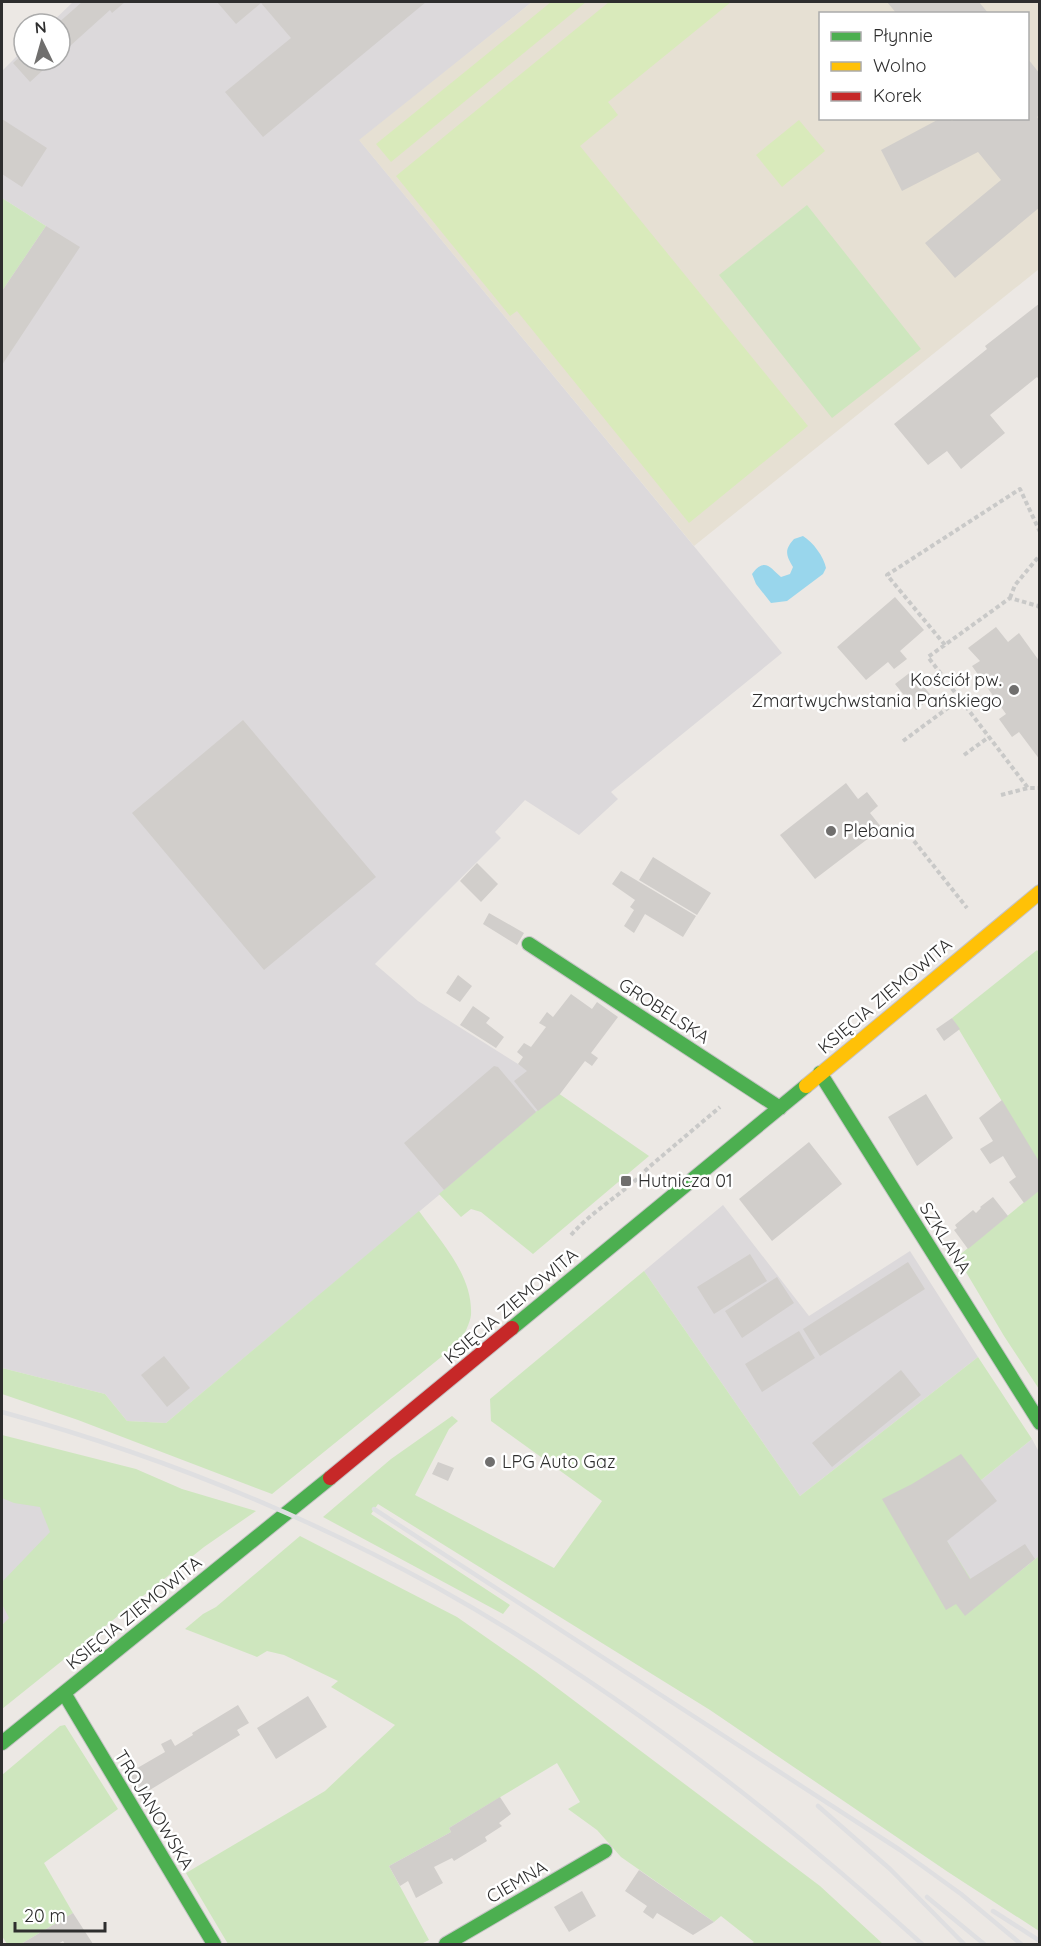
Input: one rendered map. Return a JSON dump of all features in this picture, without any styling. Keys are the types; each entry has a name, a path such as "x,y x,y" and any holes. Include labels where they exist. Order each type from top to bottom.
{"street":[{"name":"KSIĘCIA ZIEMOWITA","path":"2,1743 299,1504 1040,892"},
{"name":"GROBELSKA","path":"529,944 780,1108"},
{"name":"SZKLANA","path":"820,1073 1040,1423"},
{"name":"TROJANOWSKA","path":"64,1693 214,1944"},
{"name":"CIEMNA","path":"446,1944 605,1851"}],"path":[{"path":"945,645 887,575 1020,489 1040,532"},
{"path":"1028,788 928,657 1010,598 1015,585 1040,555"},
{"path":"1010,598 1038,606 1040,609"},
{"path":"903,741 960,699"},
{"path":"964,755 989,737"},
{"path":"1001,795 1028,788 1040,788"},
{"path":"914,841 967,908"}],"shaded area":[{"path":"73,2 532,2 360,141 782,653 611,792 618,799 579,835 525,800 495,832 501,838 375,964 418,1001 518,1064 560,1094 166,1423 127,1421 105,1394 2,1368 2,291 46,226 2,198 2,71 12,61 12,72 72,72 72,12 63,12"},
{"path":"532,2 1039,2 1039,269 694,546 359,140"},
{"path":"723,1205 809,1316 910,1251 978,1357 800,1496 644,1271"},
{"path":"1032,1439 1039,1452 1039,1556 984,1601 933,1519"},
{"path":"2,1471 60,1482 86,1554 2,1625"}],"green space":[{"path":"551,2 586,2 391,162 376,144"},
{"path":"609,2 731,2 608,102 618,115 580,146 808,426 689,523 517,311 510,316 396,176"},
{"path":"799,120 825,151 782,187 756,155"},
{"path":"2,198 46,226 2,291"},
{"path":"807,205 921,349 832,418 719,275"},
{"path":"1037,950 1040,953 1039,1163 952,1018"},
{"path":"558,1093 649,1156 533,1254 481,1212 471,1209 461,1217 439,1194"},
{"path":"1039,1190 1039,1389 957,1257"},
{"path":"419,1211 446,1247 467,1286 471,1315 461,1341 272,1494 78,1420 2,1394 2,1368 105,1394 127,1421 166,1423"},
{"path":"644,1271 800,1496 978,1357 1032,1439 933,1519 984,1600 1039,1556 1039,1931 710,1710 378,1504 371,1514 510,1605 503,1614 323,1517 391,1459 452,1416 458,1421 449,1429 415,1495 554,1568 602,1501 491,1421 490,1399"},
{"path":"2,1435 136,1469 182,1489 256,1511 204,1547 2,1709 2,1625 9,1618 2,1604 2,1582 50,1532 40,1507 14,1503 2,1498"},
{"path":"300,1536 457,1617 536,1672 820,1886 883,1944 751,1944 754,1942 721,1916 714,1922 621,1857 597,1830 568,1809 580,1802 557,1763 449,1828 451,1832 389,1866 429,1940 421,1944 228,1944 186,1873 325,1791 395,1725 331,1687 338,1681 284,1655 267,1651 257,1657 185,1629 203,1614 216,1607"},
{"path":"65,1725 118,1809 44,1863 73,1913 21,1944 7,1944 2,1936 2,1775 60,1726"}],"water":[{"path":"803,536 818,550 826,568 823,574 787,601 771,603 756,584 752,574 764,565 781,577 790,574 793,567 787,550 794,539"}],"building":[{"path":"82,2 125,2 112,13 110,10 72,44 71,12"},
{"path":"217,2 426,2 263,137 225,92 291,38 261,3 236,24"},
{"path":"887,2 979,2 987,12 895,12"},
{"path":"1029,60 1040,74 1040,115 1037,117 1040,120 1040,207 955,278 925,243 1001,180 978,152 902,191 881,150 937,120 1029,120"},
{"path":"21,72 41,72 30,82"},
{"path":"2,119 47,148 22,187 2,174"},
{"path":"46,226 80,247 2,365 2,291"},
{"path":"1040,303 1040,381 1037,377 990,415 1005,433 961,469 947,451 928,465 894,424 987,349 985,346"},
{"path":"895,597 924,630 900,651 907,659 894,669 888,662 866,680 837,647"},
{"name":"Kościół pw. Zmartwychwstania Pańskiego","path":"996,627 1008,642 1019,633 1040,662 1040,760 1019,732 1012,737 999,719 1006,714 972,666 980,661 968,648"},
{"path":"912,671 932,697 916,710 895,684"},
{"path":"243,720 376,877 264,970 132,813"},
{"name":"Plebania","path":"846,783 858,799 867,792 878,806 870,813 882,828 815,879 780,835"},
{"path":"653,857 711,893 697,915 639,880"},
{"path":"477,863 498,884 481,902 460,881"},
{"path":"621,871 696,916 683,937 645,914 634,933 624,926 634,910 630,907 635,900 612,884"},
{"path":"489,913 524,933 517,945 483,924"},
{"path":"458,975 472,986 460,1002 446,993"},
{"path":"571,994 592,1009 597,1002 618,1017 591,1053 598,1058 592,1066 585,1061 560,1094 538,1111 514,1081 527,1071 518,1064 523,1057 517,1052 524,1043 531,1047 546,1027 539,1023 547,1012 553,1017"},
{"path":"473,1006 490,1018 486,1023 504,1037 496,1048 460,1025"},
{"path":"952,1018 960,1029 944,1041 936,1029"},
{"path":"494,1066 498,1067 536,1112 444,1190 404,1143"},
{"path":"926,1094 953,1138 917,1166 888,1117"},
{"path":"1002,1100 1040,1163 1040,1190 1024,1203 1009,1182 1016,1177 1003,1156 990,1164 980,1149 993,1141 979,1118"},
{"path":"809,1142 842,1184 772,1241 739,1199"},
{"path":"993,1197 1008,1216 968,1249 954,1230 957,1228 955,1225 973,1210 976,1213"},
{"path":"750,1254 767,1281 714,1314 697,1287"},
{"path":"908,1262 925,1289 820,1356 803,1329"},
{"path":"777,1277 794,1303 742,1338 725,1311"},
{"path":"799,1331 815,1358 762,1392 745,1364"},
{"path":"164,1356 190,1388 167,1407 141,1375"},
{"path":"901,1370 921,1395 832,1467 812,1443"},
{"path":"961,1454 997,1501 947,1541 970,1579 1025,1544 1035,1559 965,1616 956,1604 946,1610 882,1499 912,1484"},
{"path":"438,1462 454,1468 448,1481 432,1474"},
{"path":"308,1696 327,1727 276,1759 257,1728"},
{"path":"238,1705 249,1723 237,1730 240,1735 140,1796 127,1774 165,1752 161,1744 171,1739 175,1746"},
{"path":"500,1797 511,1814 499,1823 502,1826 485,1837 487,1841 454,1861 452,1858 434,1867 443,1883 416,1898 408,1881 400,1886 389,1866 451,1832 449,1828"},
{"path":"639,1870 714,1922 693,1935 657,1913 653,1919 643,1912 647,1906 625,1891"},
{"path":"582,1891 596,1916 569,1932 554,1907"},
{"path":"73,1913 93,1944 65,1944 63,1941 58,1944 21,1944"}],"railway":[{"path":"2,1412 114,1446 224,1487 278,1509 436,1587 565,1665 689,1752 809,1846 922,1944"},
{"path":"374,1509 900,1850 961,1894 1021,1944"},
{"path":"818,1806 890,1869 964,1944"},
{"path":"927,1897 984,1944"},
{"path":"993,1911 1040,1941"}],"traffic: fast":[{"path":"529,944 780,1108"},
{"path":"820,1073 1040,1423"},
{"path":"512,1328 806,1086"},
{"path":"2,1743 330,1478"},
{"path":"64,1693 214,1944"},
{"path":"446,1944 605,1851"}],"traffic: slow":[{"path":"806,1086 1040,892"}],"traffic: jam":[{"path":"330,1478 512,1328"}],"place":[{"name":"Kościół pw. Zmartwychwstania Pańskiego","path":"1014,690"},
{"name":"Plebania","path":"831,831"},
{"name":"Hutnicza 01","path":"626,1181"},
{"name":"LPG Auto Gaz","path":"490,1462"}]}
